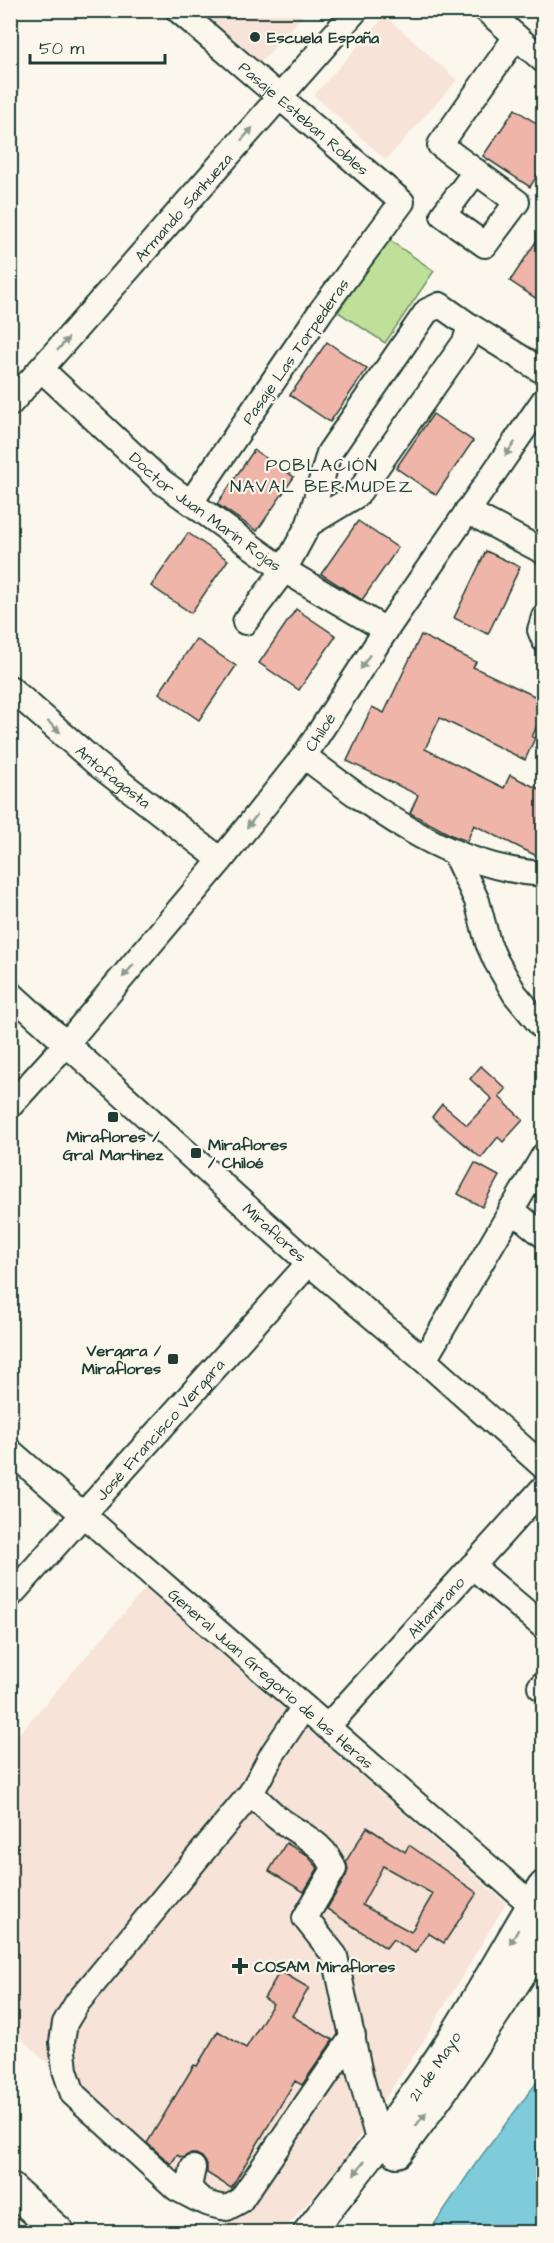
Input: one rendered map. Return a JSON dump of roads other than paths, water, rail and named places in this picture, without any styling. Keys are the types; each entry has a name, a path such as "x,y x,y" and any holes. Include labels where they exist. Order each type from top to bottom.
{"main road":[{"name":"21 de Mayo","path":"309,2232 379,2143 449,2045 538,1896"},
{"name":"21 de Mayo","path":"334,2232 440,2094 498,2010 543,1936"},
{"path":"10,2188 36,2222"}],"street":[{"name":"Pasaje Esteban Robles","path":"178,10 402,202"},
{"name":"Armando Sanhueza","path":"10,404 356,10"},
{"path":"486,10 543,61"},
{"path":"476,171 440,145 516,37"},
{"name":"Pasaje Las Torpederas","path":"191,502 321,311 402,202"},
{"path":"245,622 284,570 309,524 329,453 428,311 440,305 543,372"},
{"path":"309,524 357,495 459,352 470,326"},
{"name":"Doctor Juan Marín Rojas","path":"41,369 161,481 284,570 386,630"},
{"name":"Chiloé","path":"10,1106 67,1043 221,860 304,756 386,630 543,400"},
{"path":"467,511 543,552"},
{"path":"543,617 540,630 543,640"},
{"name":"Antofagasta","path":"10,688 97,764 221,860"},
{"path":"304,756 380,813 438,847 487,864 543,874"},
{"path":"454,852 477,901 488,943 496,961 515,994 543,1029"},
{"name":"Miraflores","path":"10,993 309,1263 424,1360 543,1467"},
{"path":"424,1360 543,1155"},
{"path":"511,1209 543,1236"},
{"name":"José Francisco Vergara","path":"10,1596 309,1263"},
{"name":"General Juan Gregorio de las Heras","path":"13,1458 83,1515 304,1707 538,1896"},
{"name":"Altamirano","path":"327,1726 543,1487"},
{"path":"472,1566 543,1627"},
{"path":"304,1707 273,1753 251,1793 77,2003 65,2023 62,2043 65,2070 73,2094 176,2188 211,2205 227,2208 240,2201 353,2036"},
{"path":"251,1793 280,1819 315,1842 330,1858 334,1869 305,1918 335,1956 360,2074 379,2143"},
{"path":"193,2168 189,2187 199,2200"}],"water":[{"path":"543,2074 543,2232 429,2232 474,2166"}],"place":[{"name":"Escuela España","path":"255,37"},
{"name":"Miraflores / Gral Martinez","path":"113,1117"},
{"name":"Miraflores / Chiloé","path":"196,1153"},
{"name":"Vergara / Miraflores","path":"173,1359"},
{"name":"COSAM Miraflores","path":"240,1966"}],"district":[{"name":"POBLACIÓN NAVAL BERMUDEZ","path":"322,475"}]}
